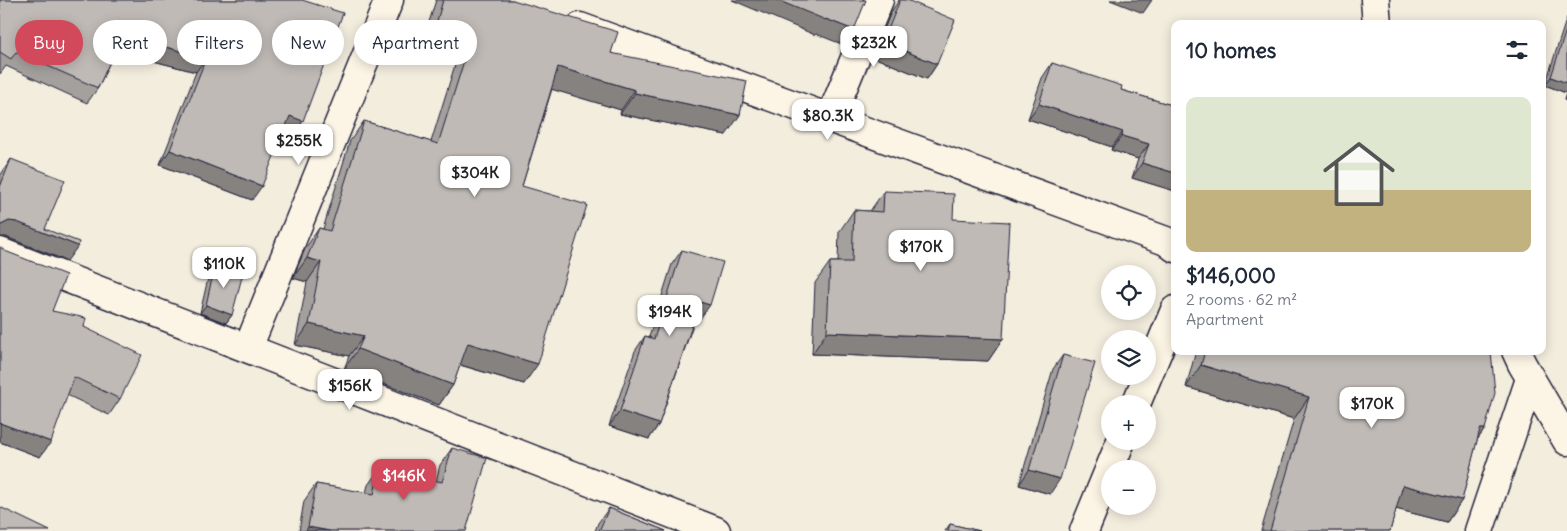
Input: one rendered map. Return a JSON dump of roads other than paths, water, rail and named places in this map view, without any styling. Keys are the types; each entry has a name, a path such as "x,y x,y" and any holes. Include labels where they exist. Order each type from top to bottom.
{"street":[{"path":"248,348 389,0"},
{"path":"830,119 879,0"},
{"path":"1375,0 1377,20"},
{"path":"561,20 1171,245"},
{"path":"0,252 716,531"},
{"path":"1140,395 1171,320"},
{"path":"1518,355 1567,441"},
{"path":"1479,531 1530,379"},
{"path":"1084,531 1117,450"}]}
